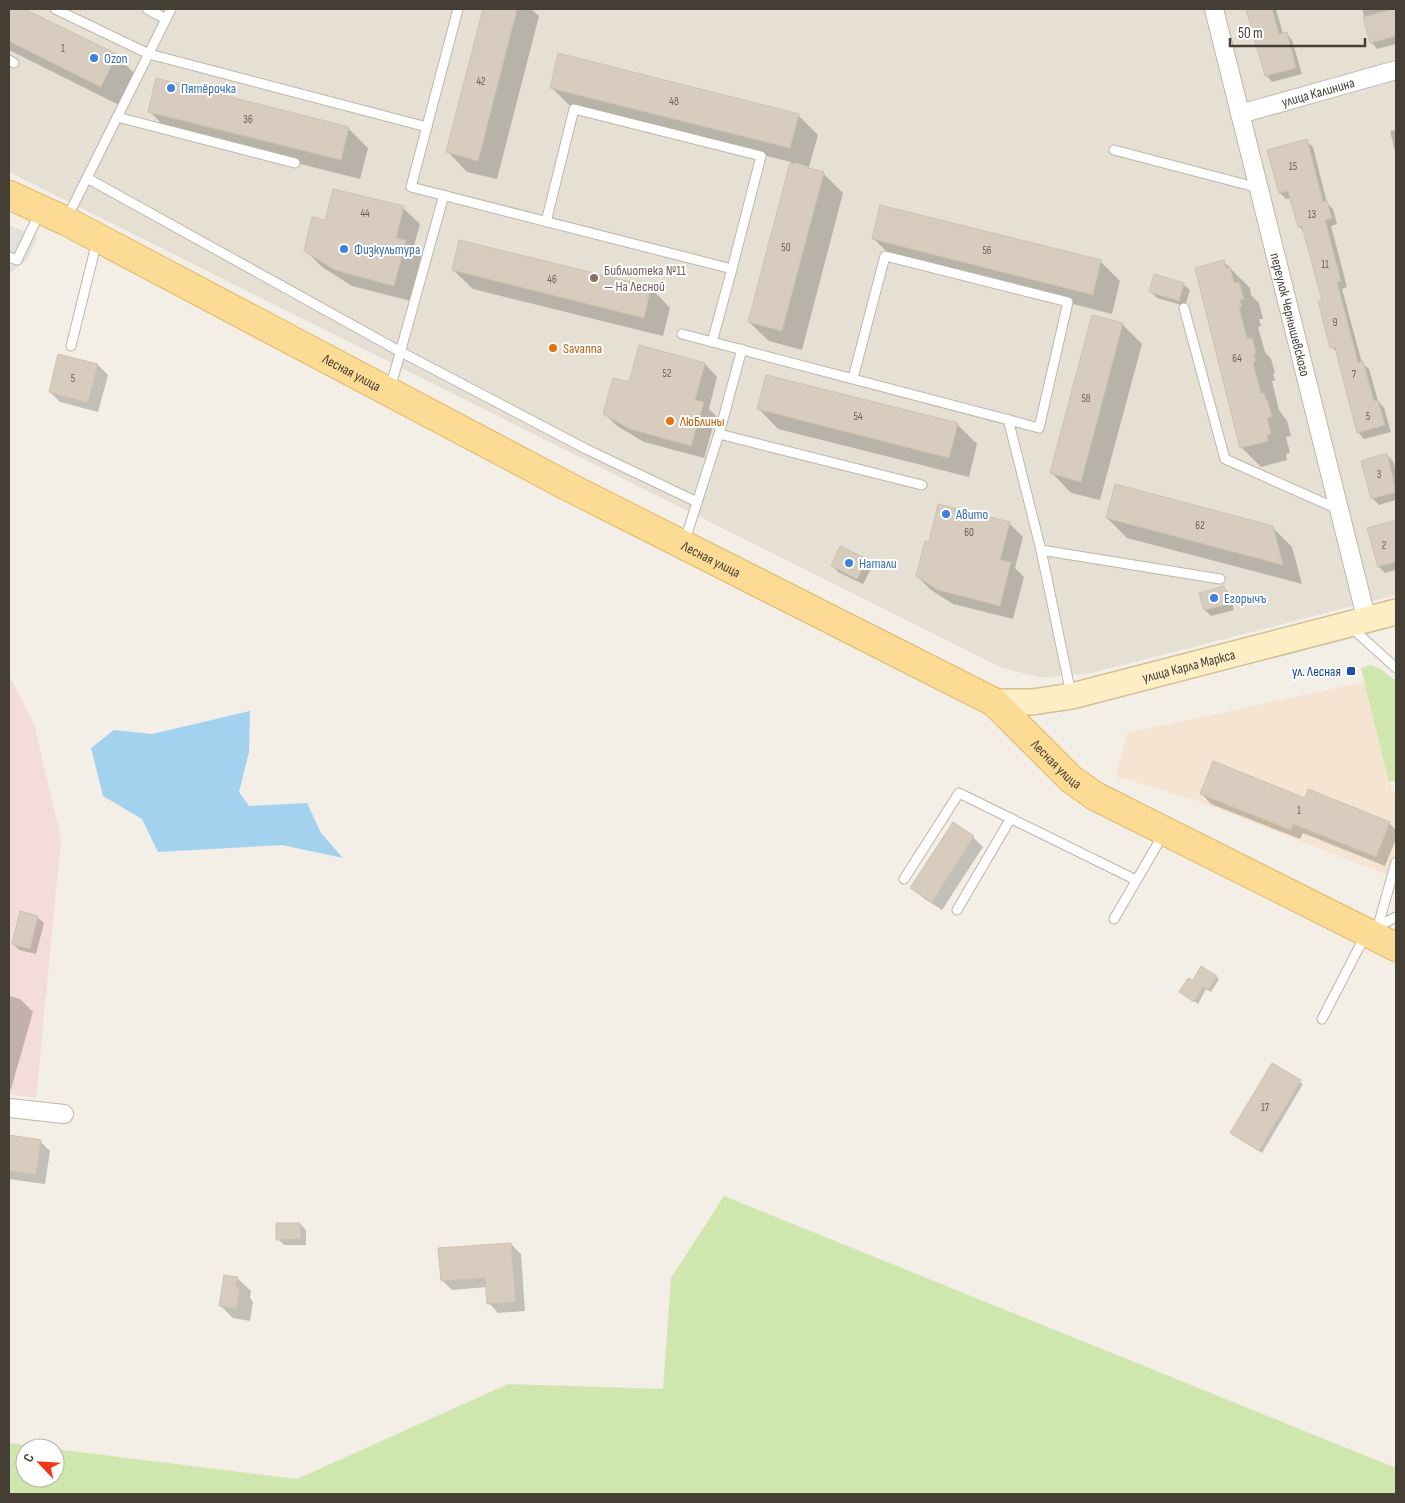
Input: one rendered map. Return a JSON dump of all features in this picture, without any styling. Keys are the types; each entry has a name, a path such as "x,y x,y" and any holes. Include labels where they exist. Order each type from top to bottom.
{"main road":[{"name":"Лесная улица","path":"9,195 66,221 683,546 994,702 1071,779 1095,796 1373,929 1396,947"},
{"name":"улица Карла Маркса","path":"994,702 1032,702 1072,696 1378,619"}],"street":[{"name":"переулок Чернышевского","path":"1214,9 1340,510 1378,619"},
{"name":"улица Калинина","path":"1240,114 1396,70"},
{"path":"9,1108 64,1114"}],"lane":[{"path":"55,9 149,54 428,128"},
{"path":"147,9 166,19"},
{"path":"66,221 171,9"},
{"path":"458,9 411,187 732,269"},
{"path":"546,222 574,109 761,156 712,342"},
{"path":"117,117 295,163"},
{"path":"1114,150 1259,188"},
{"path":"87,178 400,352 586,450 697,502"},
{"path":"389,392 444,195"},
{"path":"9,257 17,260 41,210"},
{"path":"71,346 98,238"},
{"path":"682,334 1039,428 1068,302 885,256 853,378"},
{"path":"1184,308 1225,459 1340,510"},
{"path":"683,546 719,434 742,349"},
{"path":"1008,419 1041,550 1072,696"},
{"path":"719,434 922,486"},
{"path":"1041,550 1220,579"},
{"path":"1378,619 1396,668"},
{"path":"904,879 959,793 1136,880"},
{"path":"957,910 1011,818"},
{"path":"1114,919 1165,831"},
{"path":"1322,1019 1373,929 1396,862"},
{"path":"1373,929 1396,917"}],"shaded area":[{"path":"9,9 1392,9 1396,24 1396,595 1091,673 1042,678 1000,667 9,172"},
{"path":"9,225 38,237 27,260 9,274"},
{"path":"9,676 34,724 61,839 36,1098 9,1094"},
{"path":"1365,682 1389,782 1396,797 1396,844 1387,875 1201,802 1116,776 1127,733"}],"green space":[{"path":"1371,665 1379,668 1396,681 1396,781 1389,782 1361,668"},
{"path":"724,1196 1396,1468 1396,1494 9,1494 9,1443 15,1444 15,1488 65,1488 65,1450 297,1479 508,1384 663,1389 671,1278"}],"water":[{"path":"250,711 249,752 239,792 249,806 307,803 321,833 343,858 282,845 158,852 142,819 103,796 91,748 114,730 152,734"}],"building":[{"path":"9,9 24,9 117,54 101,87 9,41"},
{"path":"483,9 517,9 478,161 446,152"},
{"path":"1246,9 1272,9 1279,34 1287,32 1296,68 1265,76"},
{"path":"1394,9 1396,36 1370,43 1363,17"},
{"path":"558,53 799,114 790,148 550,88"},
{"path":"156,78 349,127 341,160 148,112"},
{"path":"1307,139 1323,202 1327,201 1332,218 1325,220 1341,281 1337,282 1358,363 1363,361 1374,401 1378,400 1385,425 1357,433 1335,347 1330,348 1318,301 1322,301 1302,226 1298,227 1288,191 1279,193 1267,150"},
{"path":"790,163 824,172 782,331 748,322"},
{"path":"333,189 404,206 396,238 406,240 394,286 335,270 304,251 312,217 325,220"},
{"path":"880,205 1101,260 1093,295 872,239"},
{"path":"459,240 651,287 644,318 452,270"},
{"path":"1224,260 1226,268 1230,267 1234,283 1239,282 1244,299 1240,300 1242,307 1239,307 1247,339 1252,338 1256,353 1254,354 1256,361 1253,362 1261,394 1264,393 1272,416 1267,418 1271,434 1267,435 1268,441 1240,448 1195,268"},
{"path":"1154,274 1184,283 1179,301 1149,292"},
{"path":"1092,315 1123,323 1081,482 1050,473"},
{"path":"639,345 705,363 695,400 704,402 691,446 630,429 603,414 613,378 629,382"},
{"path":"58,354 98,364 88,403 49,392"},
{"path":"766,375 958,423 949,458 757,409"},
{"path":"1387,453 1396,492 1371,499 1361,461"},
{"path":"1115,484 1273,526 1283,565 1106,518"},
{"path":"938,504 1010,522 1000,560 1011,562 1000,606 938,590 916,576 925,541 929,542"},
{"path":"1396,520 1396,562 1378,567 1367,528"},
{"name":"Натали","path":"840,546 867,559 857,579 831,566"},
{"name":"Егорычъ","path":"1224,586 1229,604 1204,610 1199,593"},
{"path":"1213,761 1305,798 1308,789 1390,822 1376,857 1293,824 1291,830 1200,794"},
{"path":"953,822 974,836 932,902 910,888"},
{"path":"20,911 38,916 30,949 12,944"},
{"path":"1201,966 1217,976 1208,990 1203,987 1194,1002 1179,992 1188,978 1193,980"},
{"path":"1272,1063 1301,1080 1259,1151 1230,1133"},
{"path":"9,1135 41,1140 36,1175 9,1171"},
{"path":"276,1223 300,1223 301,1239 276,1240"},
{"path":"511,1243 516,1302 487,1304 485,1278 441,1281 438,1248"},
{"path":"224,1275 238,1277 236,1287 240,1287 237,1308 219,1306"}],"place":[{"name":"Ozon","path":"94,58"},
{"name":"Пятёрочка","path":"171,88"},
{"name":"Физкультура","path":"344,249"},
{"name":"Библиотека №11 — На Лесной","path":"594,278"},
{"name":"Savanna","path":"553,348"},
{"name":"ЛюБлины","path":"670,421"},
{"name":"Авито","path":"946,514"},
{"name":"Натали","path":"849,563"},
{"name":"Егорычъ","path":"1214,598"},
{"name":"ул. Лесная","path":"1351,671"}]}
